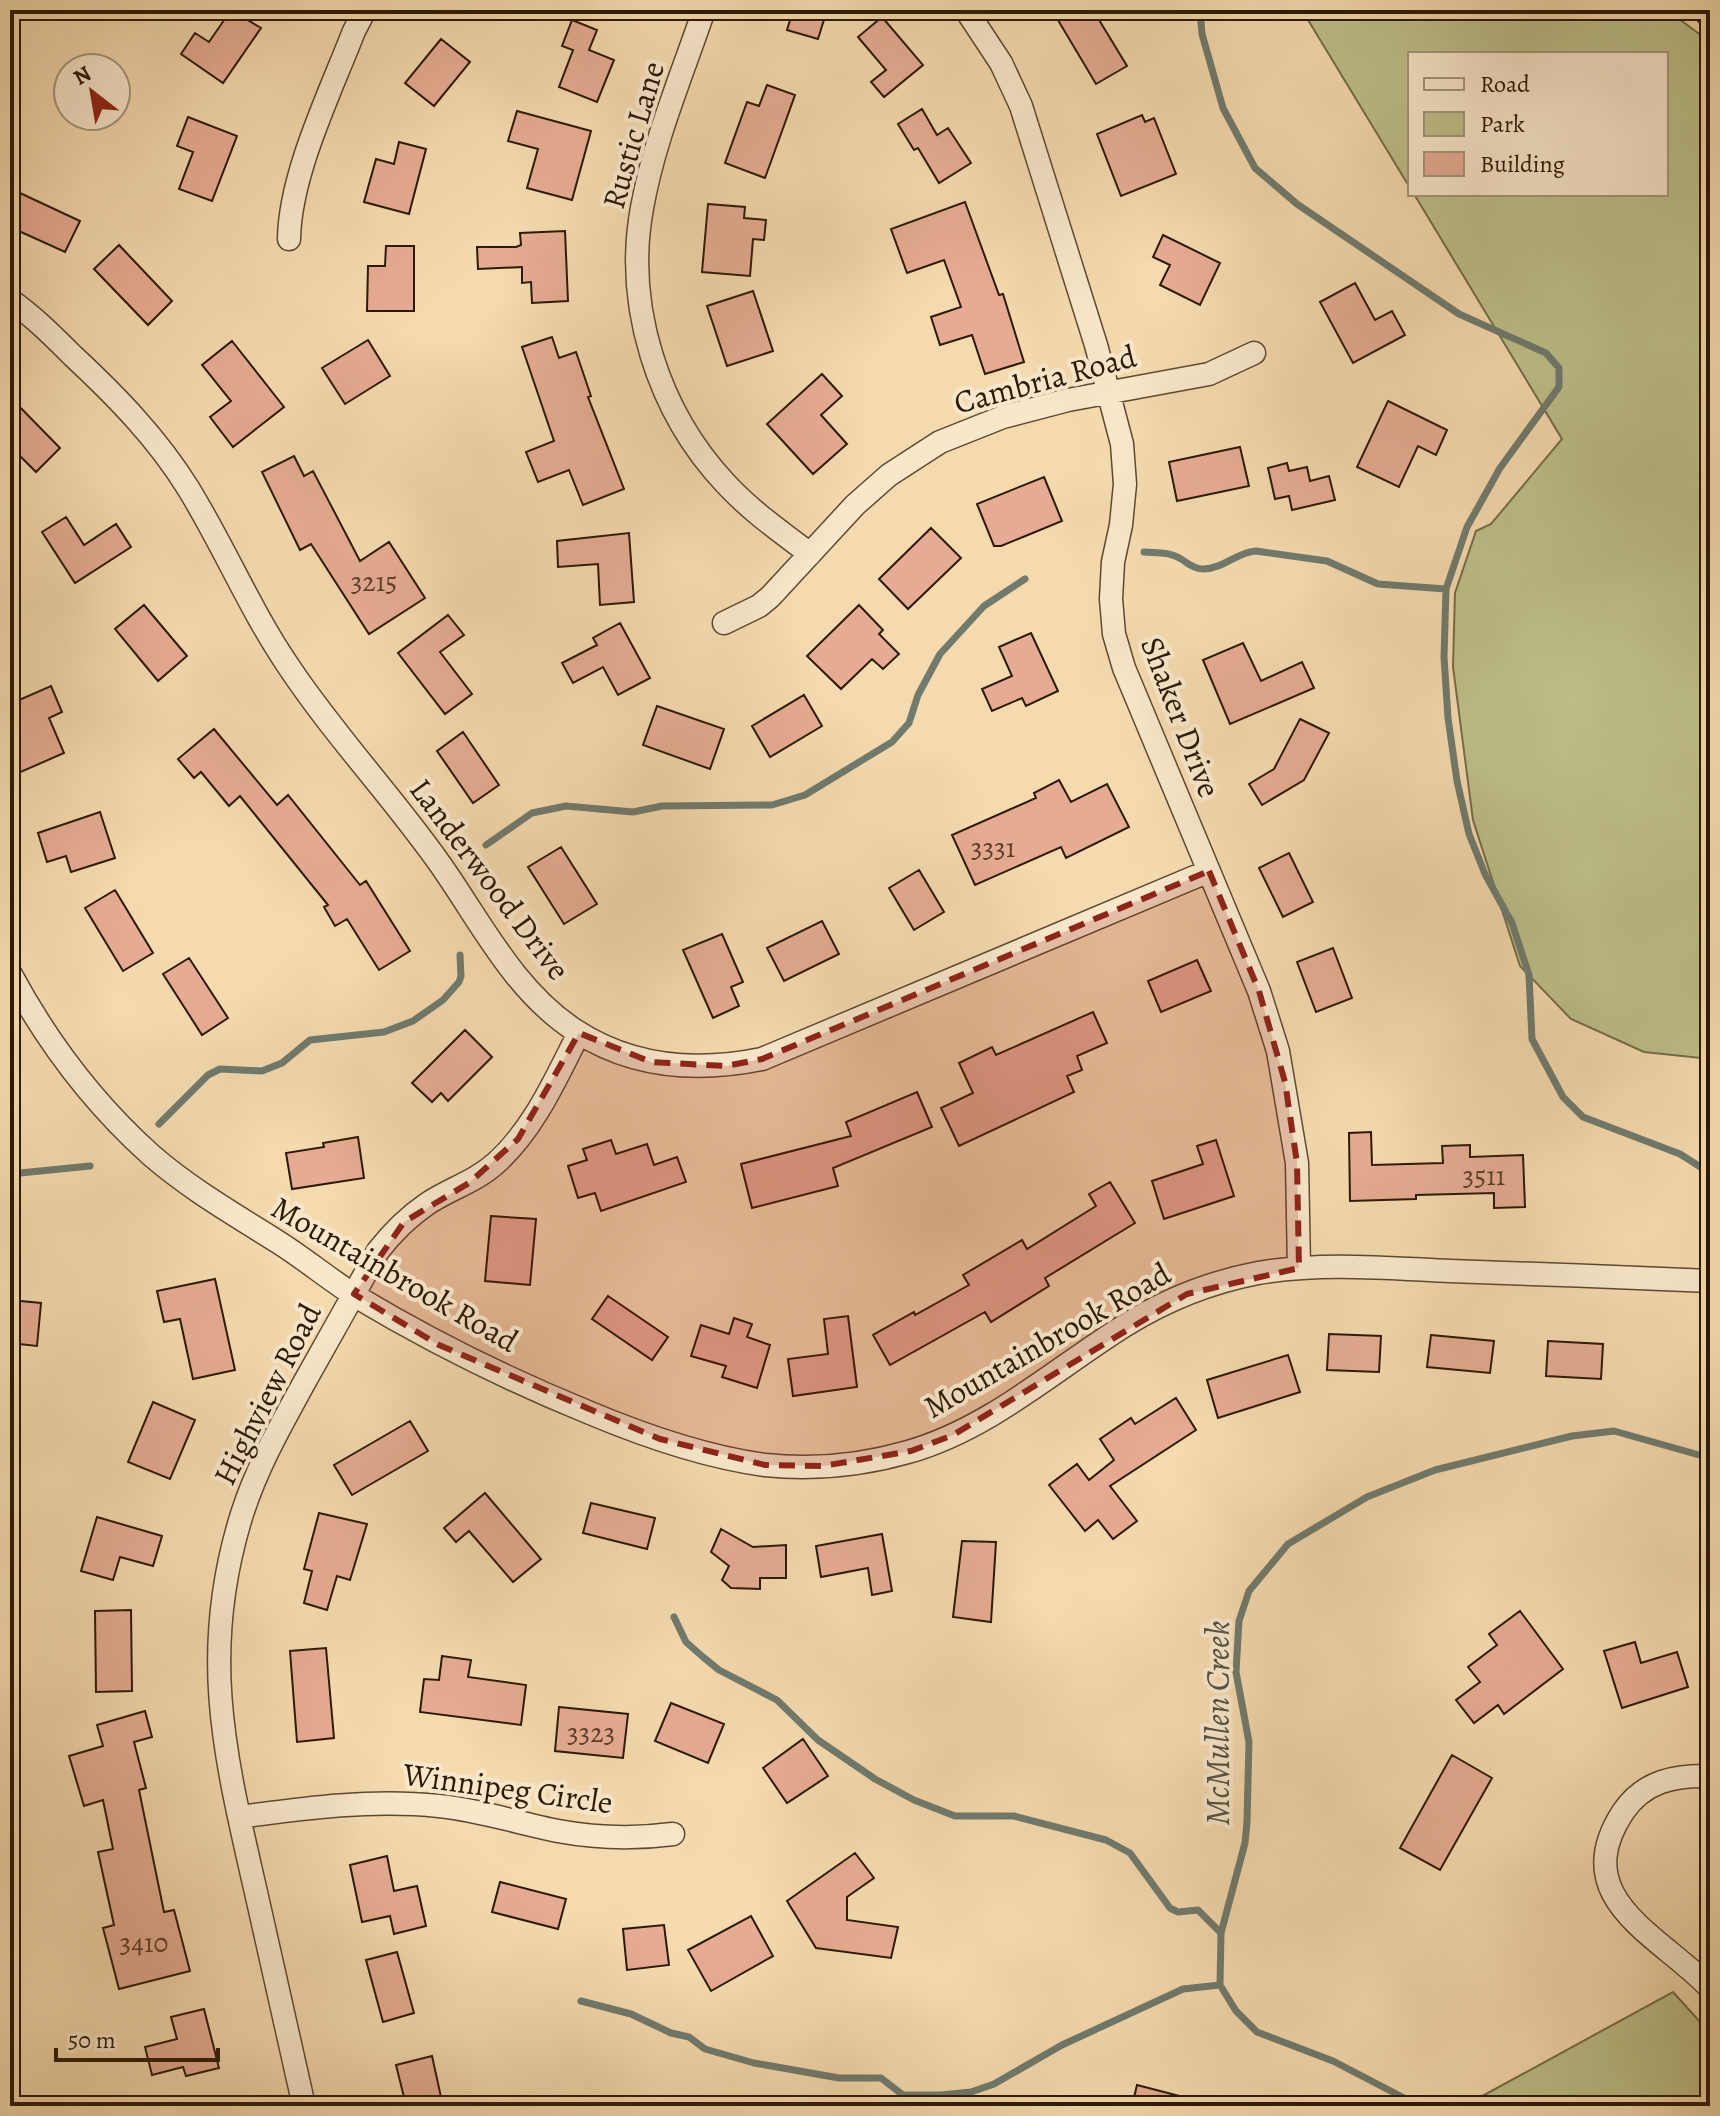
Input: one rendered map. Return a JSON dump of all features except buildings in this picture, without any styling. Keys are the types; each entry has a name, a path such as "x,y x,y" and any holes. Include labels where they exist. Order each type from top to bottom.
{"street":[{"path":"289,239 289,215 295,187 354,31 365,10"},
{"name":"Rustic Lane","path":"704,10 652,163 642,206 637,262 640,306 649,350 661,384 680,423 704,459 749,506 810,554"},
{"name":"Shaker Drive","path":"966,10 1001,63 1021,106 1109,392 1122,444 1125,484 1112,582 1114,634 1124,668 1259,991 1278,1051 1297,1163 1299,1268"},
{"name":"Landerwood Drive","path":"10,300 113,393 154,441 192,496 249,602 288,666 439,862 519,981 579,1033 633,1057 664,1064 726,1066 762,1059 1209,871"},
{"name":"Cambria Road","path":"724,623 759,606 855,505 889,475 940,442 1003,417 1109,392 1209,374 1254,353"},
{"name":"Mountainbrook Road","path":"10,973 63,1056 104,1107 149,1153 193,1189 354,1294 468,1359 525,1387 615,1423 705,1453 765,1465 823,1466 868,1461 911,1451 953,1435 1032,1390 1121,1328 1187,1294 1236,1278 1299,1268 1337,1266 1710,1281"},
{"name":"Highview Road","path":"300,2105 221,1726 219,1621 228,1566 242,1513 263,1460 378,1251 404,1222 428,1203 469,1183 495,1164 518,1139 549,1091 579,1033"},
{"path":"1710,1776 1667,1779 1642,1790 1629,1803 1611,1831 1605,1847 1605,1864 1610,1887 1621,1908 1636,1926 1710,1988"},
{"name":"Winnipeg Circle","path":"239,1817 344,1803 402,1803 453,1808 558,1831 639,1838 673,1834"}],"highlighted area":[{"path":"1209,871 1259,991 1285,1082 1297,1163 1299,1268 1187,1294 953,1435 911,1451 823,1466 765,1465 660,1439 439,1345 354,1294 404,1222 469,1183 518,1139 579,1033 651,1062 726,1066 762,1059"}],"green space":[{"path":"1302,10 1667,10 1710,42 1710,1059 1644,1052 1571,1019 1520,966 1473,820 1453,667 1455,593 1476,531 1491,524 1562,439 1415,196 1668,196 1668,52 1408,52 1408,185"},
{"path":"1673,1992 1710,2033 1710,2106 1464,2106"}],"waterway":[{"name":"McMullen Creek","path":"1200,10 1202,34 1223,108 1255,168 1297,204 1459,314 1546,353 1559,368 1559,387 1500,468 1467,527 1446,589 1444,657 1457,781 1469,834 1485,874 1512,923 1529,975 1532,1039 1563,1097 1583,1117 1680,1154 1710,1173"},
{"path":"1144,552 1172,555 1203,569 1256,551 1327,561 1378,584 1446,589"},
{"path":"486,845 532,813 566,806 633,812 662,806 772,805 805,795 892,742 909,723 918,695 940,654 984,606 1025,579"},
{"path":"159,1124 208,1075 220,1069 262,1071 282,1063 310,1040 384,1032 413,1021 443,1000 459,982 460,955"},
{"path":"10,1174 90,1166"},
{"name":"McMullen Creek","path":"1414,2106 1333,2061 1257,2032 1236,2011 1220,1985 1221,1933 1245,1843 1247,1822 1249,1742 1236,1672 1239,1621 1249,1591 1288,1544 1367,1497 1435,1470 1572,1436 1614,1431 1710,1458"},
{"path":"674,1617 686,1642 719,1670 777,1700 818,1740 875,1779 914,1800 955,1816 1014,1816 1106,1840 1130,1853 1170,1908 1178,1912 1198,1910 1221,1933"},
{"path":"581,2001 631,2014 671,2033 689,2037 705,2049 754,2063 839,2078 881,2078 903,2095 941,2095 971,2092 994,2084 1062,2045 1183,1989 1220,1985"}]}
